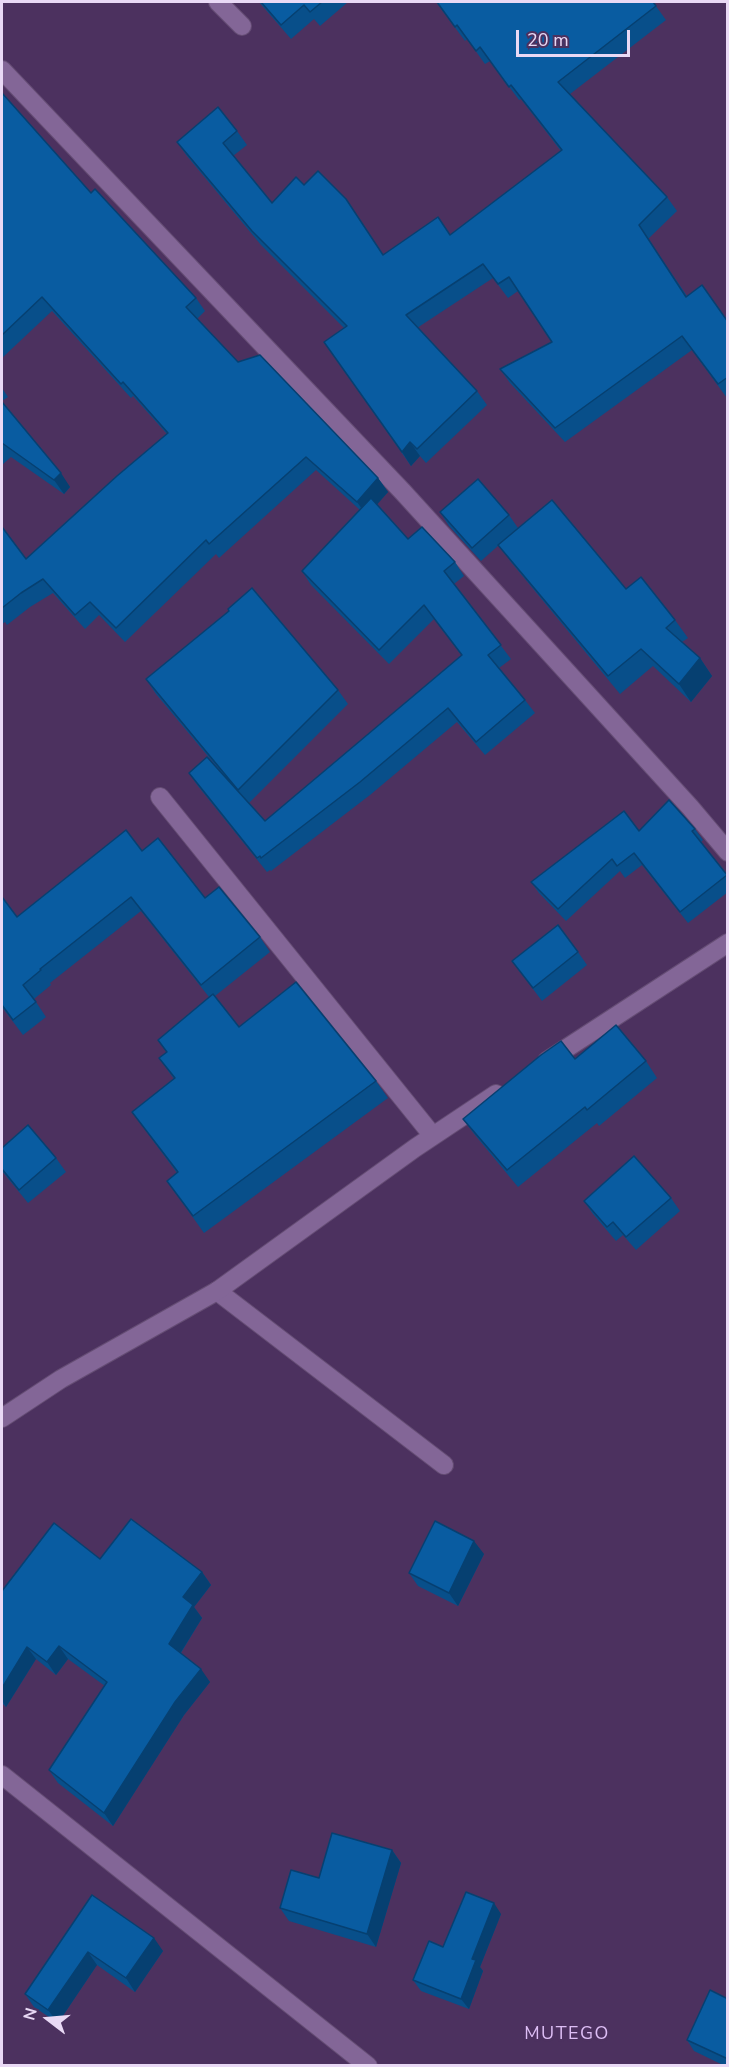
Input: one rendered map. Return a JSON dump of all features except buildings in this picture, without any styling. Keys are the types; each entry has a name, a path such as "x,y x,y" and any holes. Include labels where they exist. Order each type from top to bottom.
{"street":[{"path":"219,2 242,26"},
{"path":"2,70 403,492 690,807 728,852"},
{"path":"160,797 433,1136"},
{"path":"531,1072 728,943"},
{"path":"2,1418 61,1379 217,1291 433,1136 511,1084"},
{"path":"217,1291 444,1465"},
{"path":"2,1775 368,2066"}],"district":[{"name":"MUTEGO","path":"567,2035"}]}
